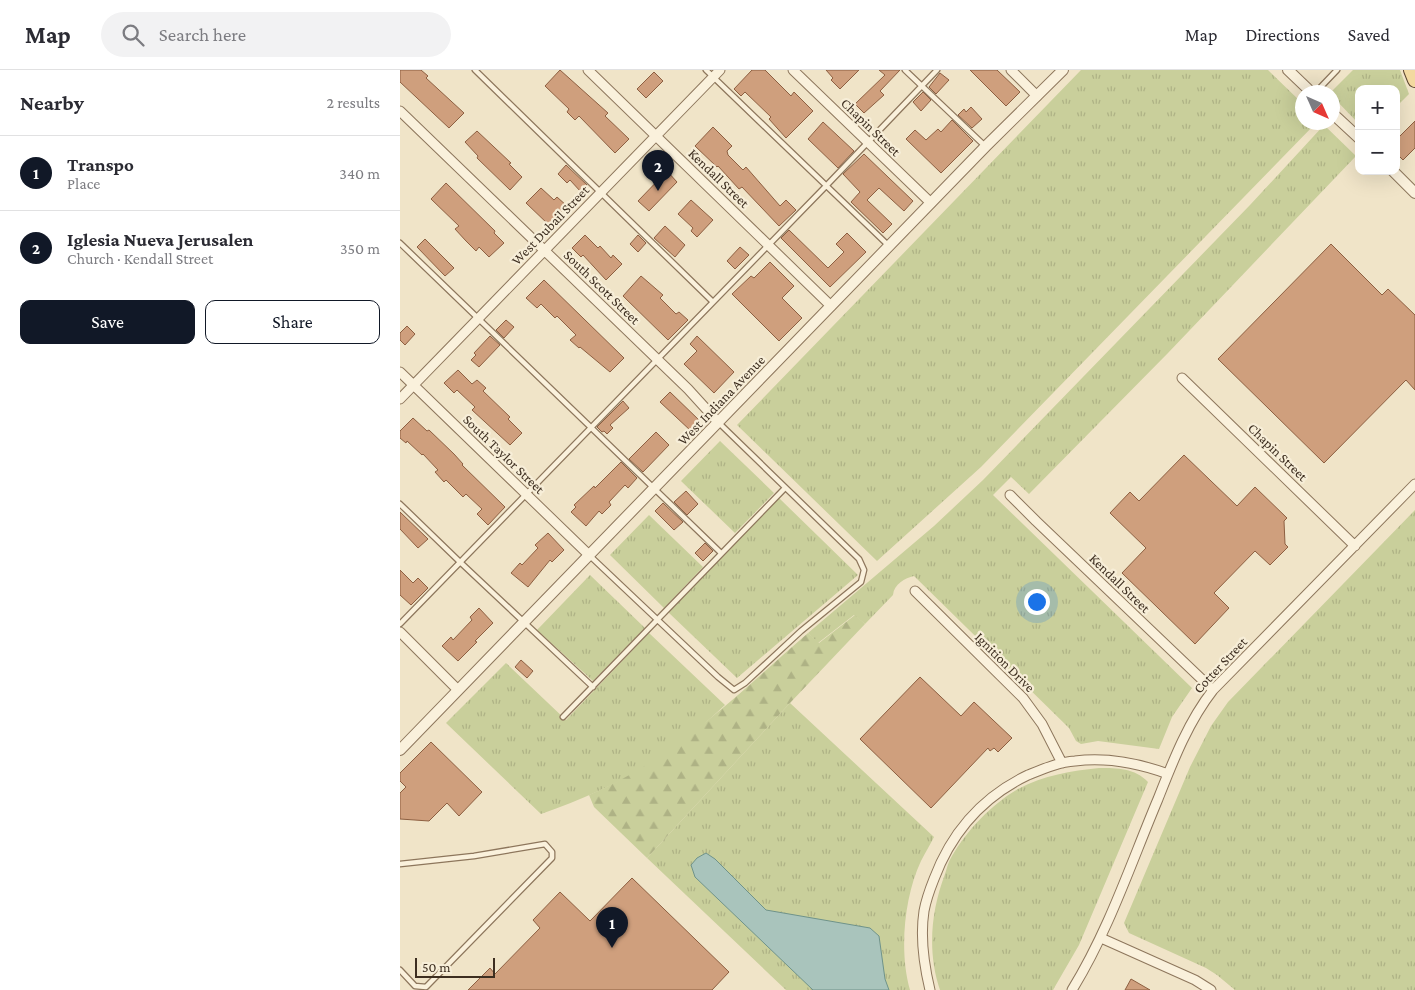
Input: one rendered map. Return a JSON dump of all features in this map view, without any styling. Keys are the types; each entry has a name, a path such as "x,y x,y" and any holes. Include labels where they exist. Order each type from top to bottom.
{"main road":[{"path":"1412,70 1415,80"}],"street":[{"name":"Kendall Street","path":"588,70 831,306"},
{"name":"Chapin Street","path":"793,70 931,203"},
{"path":"1011,70 1037,96"},
{"name":"West Indiana Avenue","path":"400,750 986,146 1063,70"},
{"path":"1288,70 1304,85"},
{"name":"West Dubail Street","path":"400,399 716,73"},
{"name":"South Scott Street","path":"400,111 657,360 718,422"},
{"path":"1340,120 1355,134"},
{"path":"1397,175 1415,193"},
{"name":"South Taylor Street","path":"400,372 589,555"},
{"name":"Chapin Street","path":"1182,378 1355,546"},
{"name":"Cotter Street","path":"1072,990 1101,938 1168,774 1202,704 1213,690 1415,484"},
{"name":"Kendall Street","path":"1010,495 1213,690"},
{"name":"Ignition Drive","path":"915,591 1023,698 1042,724 1062,763"},
{"path":"400,632 458,690"},
{"path":"930,990 922,931 924,910 929,892 946,850 968,819 997,793 1039,770 1062,763 1083,760 1132,762 1168,774"},
{"path":"1101,938 1195,980 1211,990"}],"lane":[{"path":"475,70 713,302"},
{"path":"706,70 716,73 826,186 889,246"},
{"path":"905,70 986,146"},
{"path":"400,624 937,70"},
{"path":"1323,85 1338,70"},
{"path":"400,242 721,553"},
{"path":"589,555 734,690 745,683 801,631 861,582 864,570 859,560 718,422"},
{"path":"563,717 785,488"},
{"path":"400,504 593,687"},
{"path":"400,864 474,856 545,844 552,852 552,858 426,987 415,986 400,970"}],"green space":[{"path":"1081,70 1268,70 1295,96 1295,130 1309,130 981,467 877,561 737,425"},
{"path":"1353,70 1400,70 1409,94 1400,103 1400,85 1355,85 1355,120 1340,104 1340,85 1338,85"},
{"path":"1319,130 1329,130 1355,155 1168,353 1029,494 1011,477 993,495 1192,688 1172,717 1159,749 1098,741 1081,744 1076,741 1069,728 914,576 907,578 898,585 893,595 865,624 854,615 818,643 808,633 934,526 983,480 1250,205"},
{"path":"720,441 774,493 735,533 681,481"},
{"path":"779,498 858,575 737,678 668,612"},
{"path":"1415,510 1415,990 1235,990 1206,968 1129,933 1124,923 1190,767 1211,726 1228,702"},
{"path":"649,515 703,567 664,608 610,555"},
{"path":"590,575 645,628 593,681 537,630"},
{"path":"855,615 865,624 647,858 594,807 589,795 620,780 677,744 731,701 808,633 819,643"},
{"path":"649,633 725,705 690,736 662,756 629,776 595,793 541,814 446,723 506,663 566,720"},
{"path":"790,703 934,837 915,875 907,908 904,942 910,990 786,990 647,858"},
{"path":"1099,768 1132,771 1148,782 1079,945 1053,990 940,990 933,961 932,932 940,888 951,858 958,846 990,810 1018,789 1058,774"}],"water":[{"path":"706,853 715,859 766,910 870,928 879,936 885,979 889,990 813,990 695,877 691,865 697,858"}],"building":[{"path":"400,70 421,70 428,76 426,78 464,113 449,128 400,82"},
{"path":"560,70 608,113 605,116 629,139 615,153 579,116 575,120 567,112 569,109 545,86"},
{"path":"752,70 765,70 791,96 794,92 813,111 786,138 769,119 771,117 745,92 741,96 734,89"},
{"path":"826,70 859,70 840,89 831,80 833,78"},
{"path":"879,70 900,70 880,91 884,95 864,113 855,104 885,75"},
{"path":"970,70 997,70 1020,92 1006,106"},
{"path":"654,72 663,81 646,98 637,89"},
{"path":"940,73 949,80 936,94 929,87"},
{"path":"923,92 931,100 921,111 913,102"},
{"path":"971,107 982,119 972,128 958,115 964,109 966,112"},
{"path":"952,120 973,141 941,173 906,139 915,130 926,140 938,129 941,132"},
{"path":"1415,121 1415,148 1403,160 1400,157 1400,136"},
{"path":"823,122 854,151 838,168 808,139"},
{"path":"713,127 732,146 727,151 728,155 743,170 746,167 780,206 786,200 796,210 779,226 742,187 739,189 718,166 695,146"},
{"path":"477,131 511,163 509,164 522,177 510,190 477,158 478,156 465,142"},
{"path":"864,154 913,201 904,211 879,188 867,200 892,224 883,233 851,202 860,192 843,174"},
{"path":"566,165 587,185 581,192 570,180 567,183 558,174"},
{"path":"667,171 677,182 649,211 638,201"},
{"path":"446,183 495,231 494,233 504,243 489,257 479,247 476,251 466,241 455,229 459,226 431,199"},
{"path":"541,188 554,200 557,197 567,206 549,225 526,203"},
{"path":"691,200 713,220 697,237 691,231 693,228 678,214"},
{"path":"665,226 685,245 675,257 654,238"},
{"path":"789,230 828,268 844,252 836,244 847,233 866,252 830,287 781,238"},
{"path":"585,235 598,248 600,246 611,258 613,255 622,264 606,280 583,255 581,257 572,248"},
{"path":"638,235 646,243 638,252 630,244"},
{"path":"425,239 454,268 445,276 417,247"},
{"path":"1331,244 1382,295 1388,289 1415,315 1415,390 1406,380 1324,463 1218,359"},
{"path":"740,247 749,255 735,269 727,261"},
{"path":"770,262 794,286 782,298 802,318 779,341 732,294 751,276 754,278"},
{"path":"641,276 663,295 660,298 676,314 679,312 688,320 668,340 623,296"},
{"path":"544,280 624,358 610,372 570,340 576,335 557,316 555,318 541,304 537,308 526,298"},
{"path":"506,320 514,327 504,338 496,330"},
{"path":"407,326 415,334 405,345 400,340 400,333"},
{"path":"490,336 500,345 479,367 471,360 476,355 474,353"},
{"path":"697,336 734,372 714,393 684,364 697,351 690,344"},
{"path":"458,370 472,384 477,380 486,388 483,391 510,417 508,419 522,433 510,445 472,410 475,407 457,390 454,393 444,383"},
{"path":"670,392 700,421 691,431 660,402"},
{"path":"623,401 629,408 610,425 613,428 607,434 604,431 602,432 597,427"},
{"path":"413,418 427,431 429,430 454,454 462,465 505,507 488,525 477,514 482,509 466,494 463,497 446,480 444,482 435,472 438,470 423,454 407,441 406,443 400,438 400,431"},
{"path":"656,432 669,445 643,472 629,459"},
{"path":"1184,455 1237,506 1255,487 1287,518 1284,521 1285,544 1288,547 1270,565 1255,551 1214,593 1229,608 1195,644 1122,573 1146,548 1110,513 1130,492 1139,501"},
{"path":"621,462 637,478 628,488 625,485 609,502 611,505 602,514 599,511 586,526 571,512 576,507 574,505 594,486 595,488"},
{"path":"686,491 698,504 687,515 674,502"},
{"path":"663,503 683,522 674,530 655,511"},
{"path":"400,512 428,539 418,548 400,529"},
{"path":"548,533 564,550 552,562 550,560 528,587 511,573 520,563 522,565 538,548 535,545"},
{"path":"705,543 713,551 703,561 695,553"},
{"path":"400,570 413,583 418,578 428,588 411,605 400,595"},
{"path":"479,608 493,623 458,661 442,646 451,637 453,640 472,620 470,617"},
{"path":"521,660 533,671 527,678 515,667"},
{"path":"920,677 961,716 974,702 1012,738 998,752 994,748 990,751 988,748 931,808 860,739"},
{"path":"431,742 482,792 459,816 447,803 429,821 400,819 400,793 406,787 400,781 400,773"},
{"path":"632,878 729,972 712,990 468,990 490,968 495,974 540,928 533,920 560,892 590,921"},
{"path":"1131,979 1150,990 1125,990"}],"place":[{"name":"Iglesia Nueva Jerusalen","path":"658,191"},
{"name":"Transpo","path":"612,948"}]}
